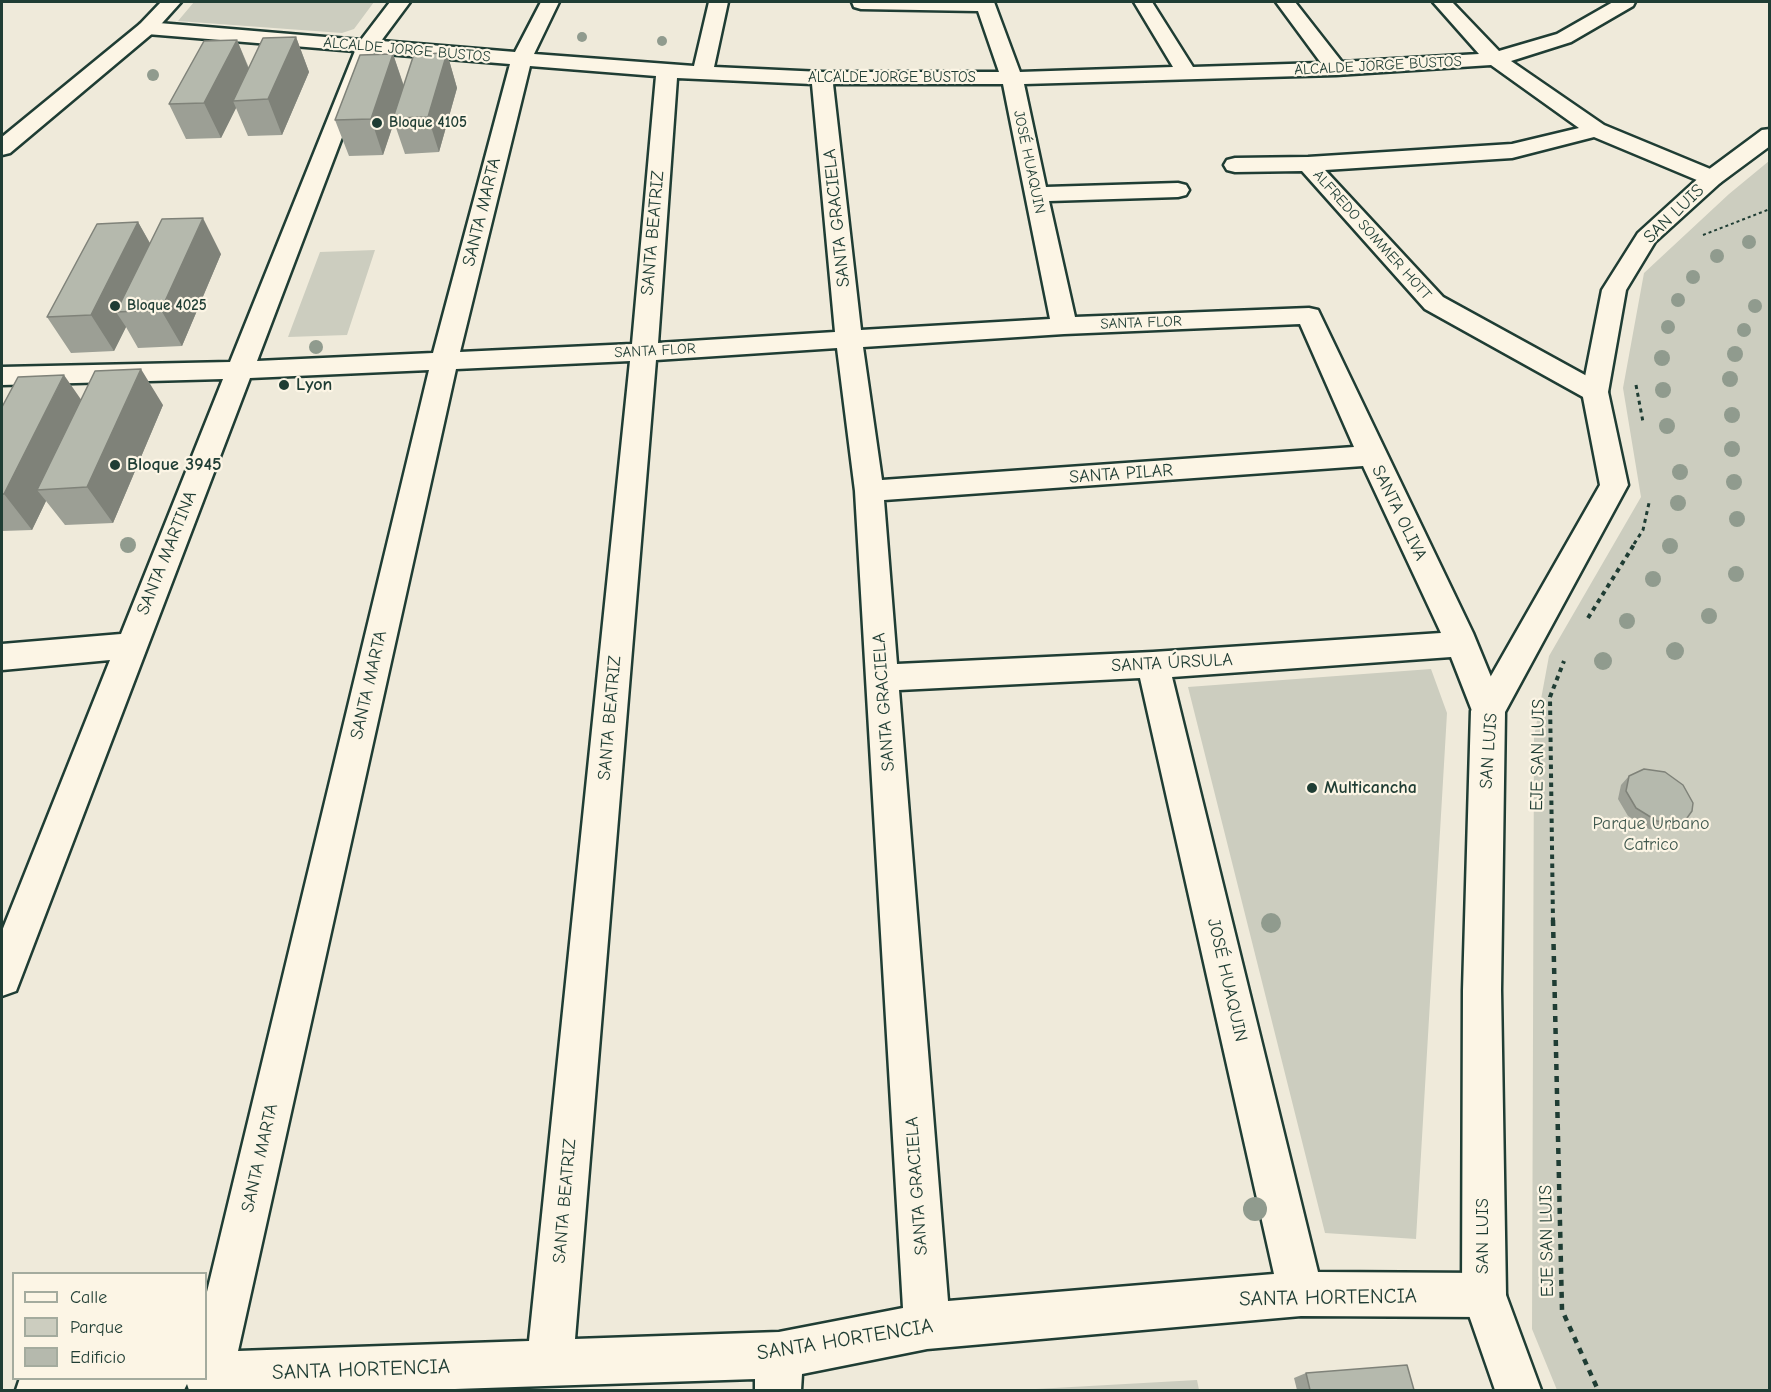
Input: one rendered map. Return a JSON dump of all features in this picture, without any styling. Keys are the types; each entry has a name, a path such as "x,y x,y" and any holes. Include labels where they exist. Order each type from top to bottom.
{"street":[{"path":"2,148 147,28 171,2"},
{"name":"SANTA MARTINA","path":"5,961 367,46 400,2"},
{"name":"SANTA MARTA","path":"207,1323 521,60 550,2"},
{"path":"703,72 719,2"},
{"path":"1143,2 1187,74"},
{"path":"1285,2 1336,69"},
{"path":"1442,2 1496,59 1596,129 1712,178"},
{"name":"ALCALDE JORGE BUSTOS","path":"147,28 667,71 822,78 1012,78 1336,69 1496,59 1564,38 1626,2"},
{"path":"861,3 986,3"},
{"name":"JOSÉ HUAQUIN","path":"986,3 1012,78 1064,326"},
{"name":"SANTA BEATRIZ","path":"550,1364 644,352 667,71"},
{"name":"SANTA GRACIELA","path":"822,78 849,338 869,491 927,1326"},
{"name":"ALFREDO SOMMER HOTT","path":"1235,165 1308,164 1512,151 1596,129"},
{"name":"SAN LUIS","path":"1518,1390 1484,1295 1482,990 1488,711 1614,485 1595,392 1614,290 1646,238 1712,178 1770,135"},
{"name":"ALFREDO SOMMER HOTT","path":"1308,164 1434,303 1595,392"},
{"path":"1037,194 1178,190"},
{"name":"SANTA FLOR","path":"2,376 240,370 445,359 644,352 1064,326 1309,316"},
{"name":"SANTA OLIVA","path":"1309,316 1372,456 1462,644 1488,711"},
{"name":"SANTA PILAR","path":"869,491 1372,456"},
{"name":"SANTA ÚRSULA","path":"882,678 1152,665 1462,644"},
{"path":"2,657 130,646"},
{"name":"JOSÉ HUAQUIN","path":"1152,665 1301,1294"},
{"name":"SANTA HORTENCIA","path":"207,1376 550,1364 778,1373 927,1326 1301,1294 1484,1295"},
{"name":"SANTA HORTENCIA","path":"39,1390 150,1380"}],"path":[{"path":"1702,236 1770,209"},
{"path":"1634,374 1644,426"},
{"path":"1582,628 1643,530 1651,498"},
{"name":"EJE SAN LUIS","path":"1566,658 1550,697 1550,804 1562,1310 1598,1390"}],"green space":[{"path":"194,2 374,2 354,29 342,33 178,21"},
{"name":"Parque Urbano Catrico","path":"1769,161 1769,1390 1557,1390 1532,1329 1534,737 1549,656 1641,497 1623,388 1644,273 1729,194"},
{"path":"375,250 347,335 288,337 320,252"},
{"path":"1431,669 1447,713 1416,1239 1325,1233 1188,687"},
{"path":"1197,1380 1199,1390 1018,1390"}],"building":[{"path":"296,37 268,99 233,101 263,38"},
{"path":"237,40 204,103 169,104 204,41"},
{"path":"447,53 428,117 393,118 414,54"},
{"path":"393,54 371,119 335,120 360,55"},
{"path":"203,218 161,310 116,312 162,219"},
{"path":"138,222 91,315 47,317 97,224"},
{"path":"141,369 87,487 37,490 95,371"},
{"path":"64,375 2,494 2,407 18,377"},
{"path":"1644,769 1665,772 1683,785 1693,803 1692,811 1687,818 1679,822 1657,821 1636,808 1626,791 1629,776"},
{"path":"1407,1365 1414,1390 1310,1390 1306,1373"}],"place":[{"name":"Bloque 4105","path":"377,123"},
{"name":"Bloque 4025","path":"115,306"},
{"name":"Lyon","path":"284,385"},
{"name":"Bloque 3945","path":"115,465"},
{"name":"Multicancha","path":"1312,788"}]}
